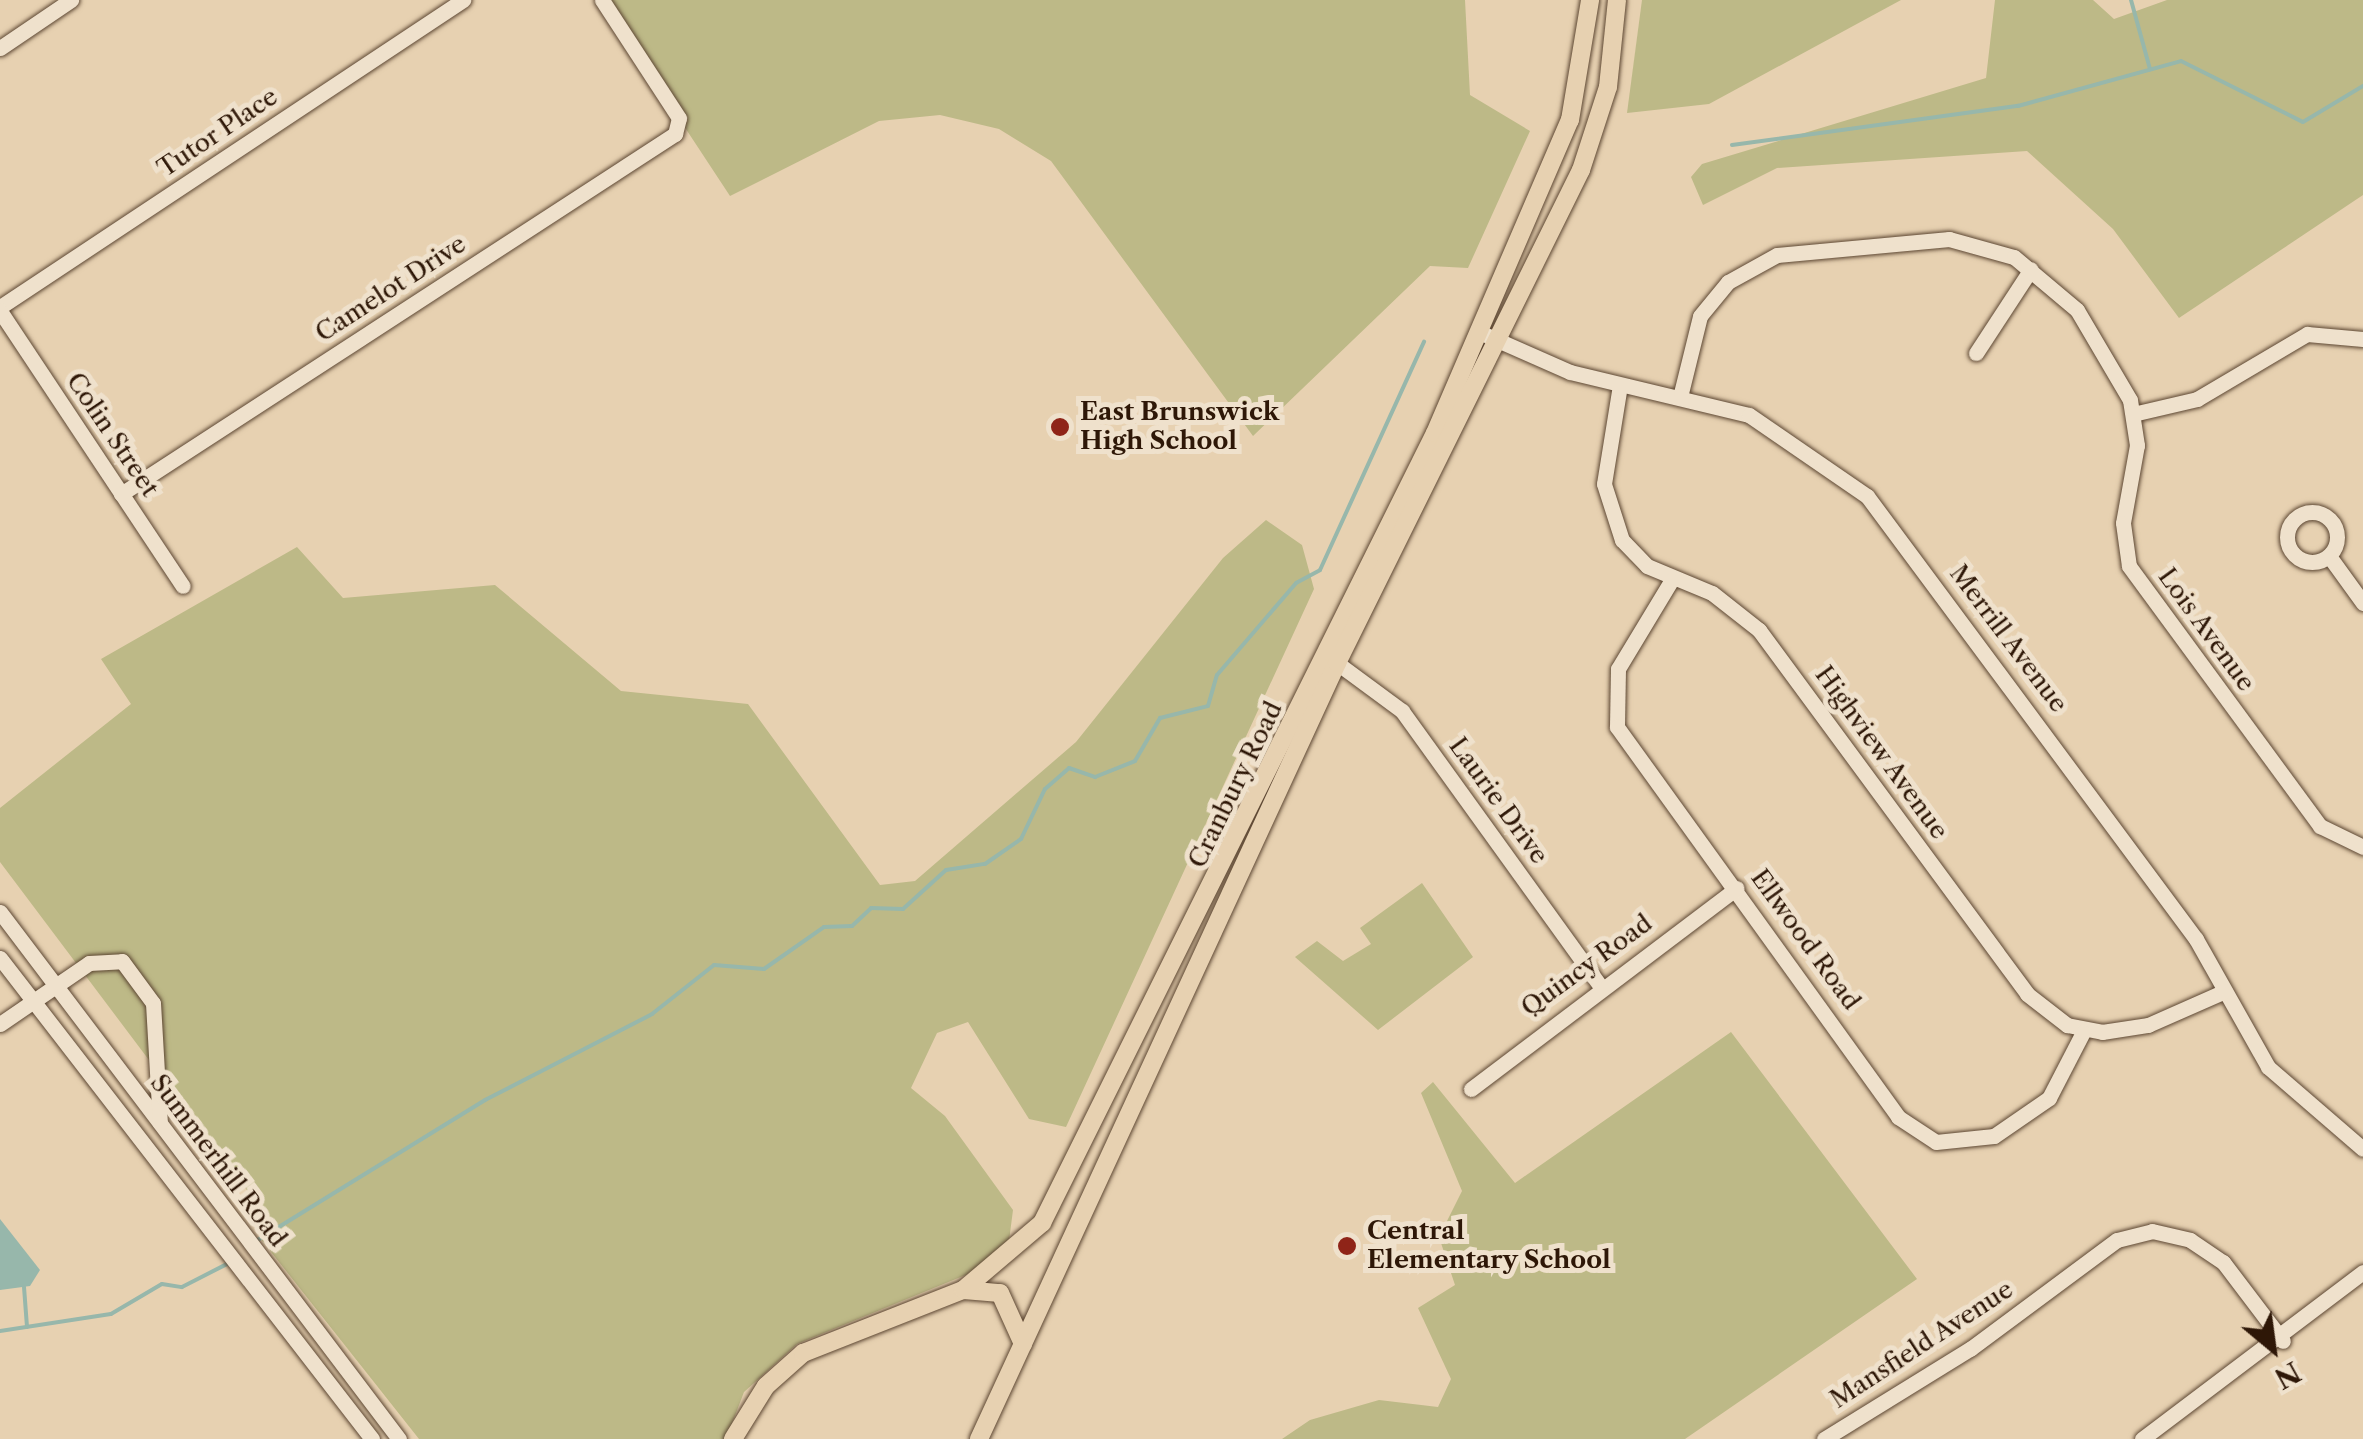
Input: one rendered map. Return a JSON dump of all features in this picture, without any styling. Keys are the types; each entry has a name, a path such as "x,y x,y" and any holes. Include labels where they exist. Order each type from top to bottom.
{"main road":[{"name":"Cranbury Road","path":"733,1439 766,1386 803,1353 963,1290 1042,1223 1167,984 1479,332 1570,120 1590,0"},
{"name":"Cranbury Road","path":"979,1439 1338,663 1581,170 1608,87 1618,0"},
{"path":"963,1290 1000,1293 1024,1344"}],"street":[{"path":"0,48 71,0"},
{"name":"Tutor Place","path":"0,309 463,0"},
{"name":"Camelot Drive","path":"121,494 675,134 679,118 602,0"},
{"path":"1682,393 1700,316 1728,282 1776,255 1948,239 1994,246 2031,269 2076,310 2134,414 2197,399 2307,334 2363,338"},
{"path":"1976,353 2031,269"},
{"name":"Colin Street","path":"0,309 183,586"},
{"name":"Merrill Avenue","path":"1479,332 1620,384 1682,393 1804,445 1885,516 2225,991 2290,1094 2362,1145"},
{"name":"Highview Avenue","path":"1620,384 1606,501 1633,555 1671,581 1712,593 1758,630 2027,994 2084,1032"},
{"name":"Lois Avenue","path":"2134,414 2123,524 2129,566 2320,826 2363,847"},
{"path":"2329,556 2363,604"},
{"name":"Ellwood Road","path":"1671,581 1618,669 1613,714 1898,1116 1922,1136 1963,1144 2010,1127 2068,1075 2084,1032"},
{"name":"Laurie Drive","path":"1338,663 1402,710 1600,986"},
{"name":"Quincy Road","path":"1471,1089 1600,986 1737,888"},
{"name":"Summerhill Road","path":"0,912 399,1439"},
{"name":"Summerhill Road","path":"0,958 372,1439"},
{"path":"0,1024 100,958 134,971 154,1010 160,1127"},
{"path":"2084,1032 2148,1025 2225,991"},
{"name":"Mansfield Avenue","path":"1824,1439 1970,1349 2117,1240 2152,1231 2190,1240 2223,1262 2284,1341"},
{"path":"2142,1439 2284,1341 2363,1272"}],"shaded area":[{"path":"601,0 1465,0 1470,95 1530,131 1468,268 1430,266 1253,436 1051,161 999,129 940,115 879,121 730,196"},
{"path":"1642,0 1901,0 1709,104 1627,113"},
{"path":"1995,0 2093,0 2114,19 2167,0 2363,0 2363,195 2179,318 2113,229 2027,151 1777,168 1703,205 1691,177 1702,164 1986,78"},
{"path":"1266,520 1302,545 1314,589 1066,1127 1029,1119 968,1022 937,1033 911,1088 945,1116 1013,1210 1009,1241 968,1274 797,1344 744,1392 726,1439 419,1439 260,1238 267,1217 0,862 0,808 131,704 101,659 297,547 343,598 495,585 621,691 748,704 880,885 915,881 1076,742 1223,558"},
{"path":"1422,883 1473,957 1378,1030 1295,957 1317,941 1343,961 1371,944 1360,928"},
{"path":"1731,1032 1917,1279 1685,1439 1282,1439 1310,1420 1379,1400 1438,1407 1451,1379 1418,1308 1455,1285 1439,1237 1462,1191 1421,1093 1433,1082 1515,1183"},
{"path":"0,1219 40,1270 30,1286 0,1290"}],"waterway":[{"path":"2131,0 2150,69"},
{"path":"1732,145 2018,106 2181,61 2303,122 2363,86"},
{"path":"256,1241 485,1100 652,1014 714,965 764,969 824,927 852,926 871,908 903,909 946,870 985,864 1021,839 1045,789 1069,768 1095,777 1135,761 1160,718 1208,706 1217,675 1296,583 1320,570 1424,342"},
{"path":"0,1331 111,1314 162,1284 182,1287 229,1263"},
{"path":"24,1287 27,1327"}],"place":[{"name":"East Brunswick High School","path":"1060,427"},
{"name":"Central Elementary School","path":"1347,1246"}]}
